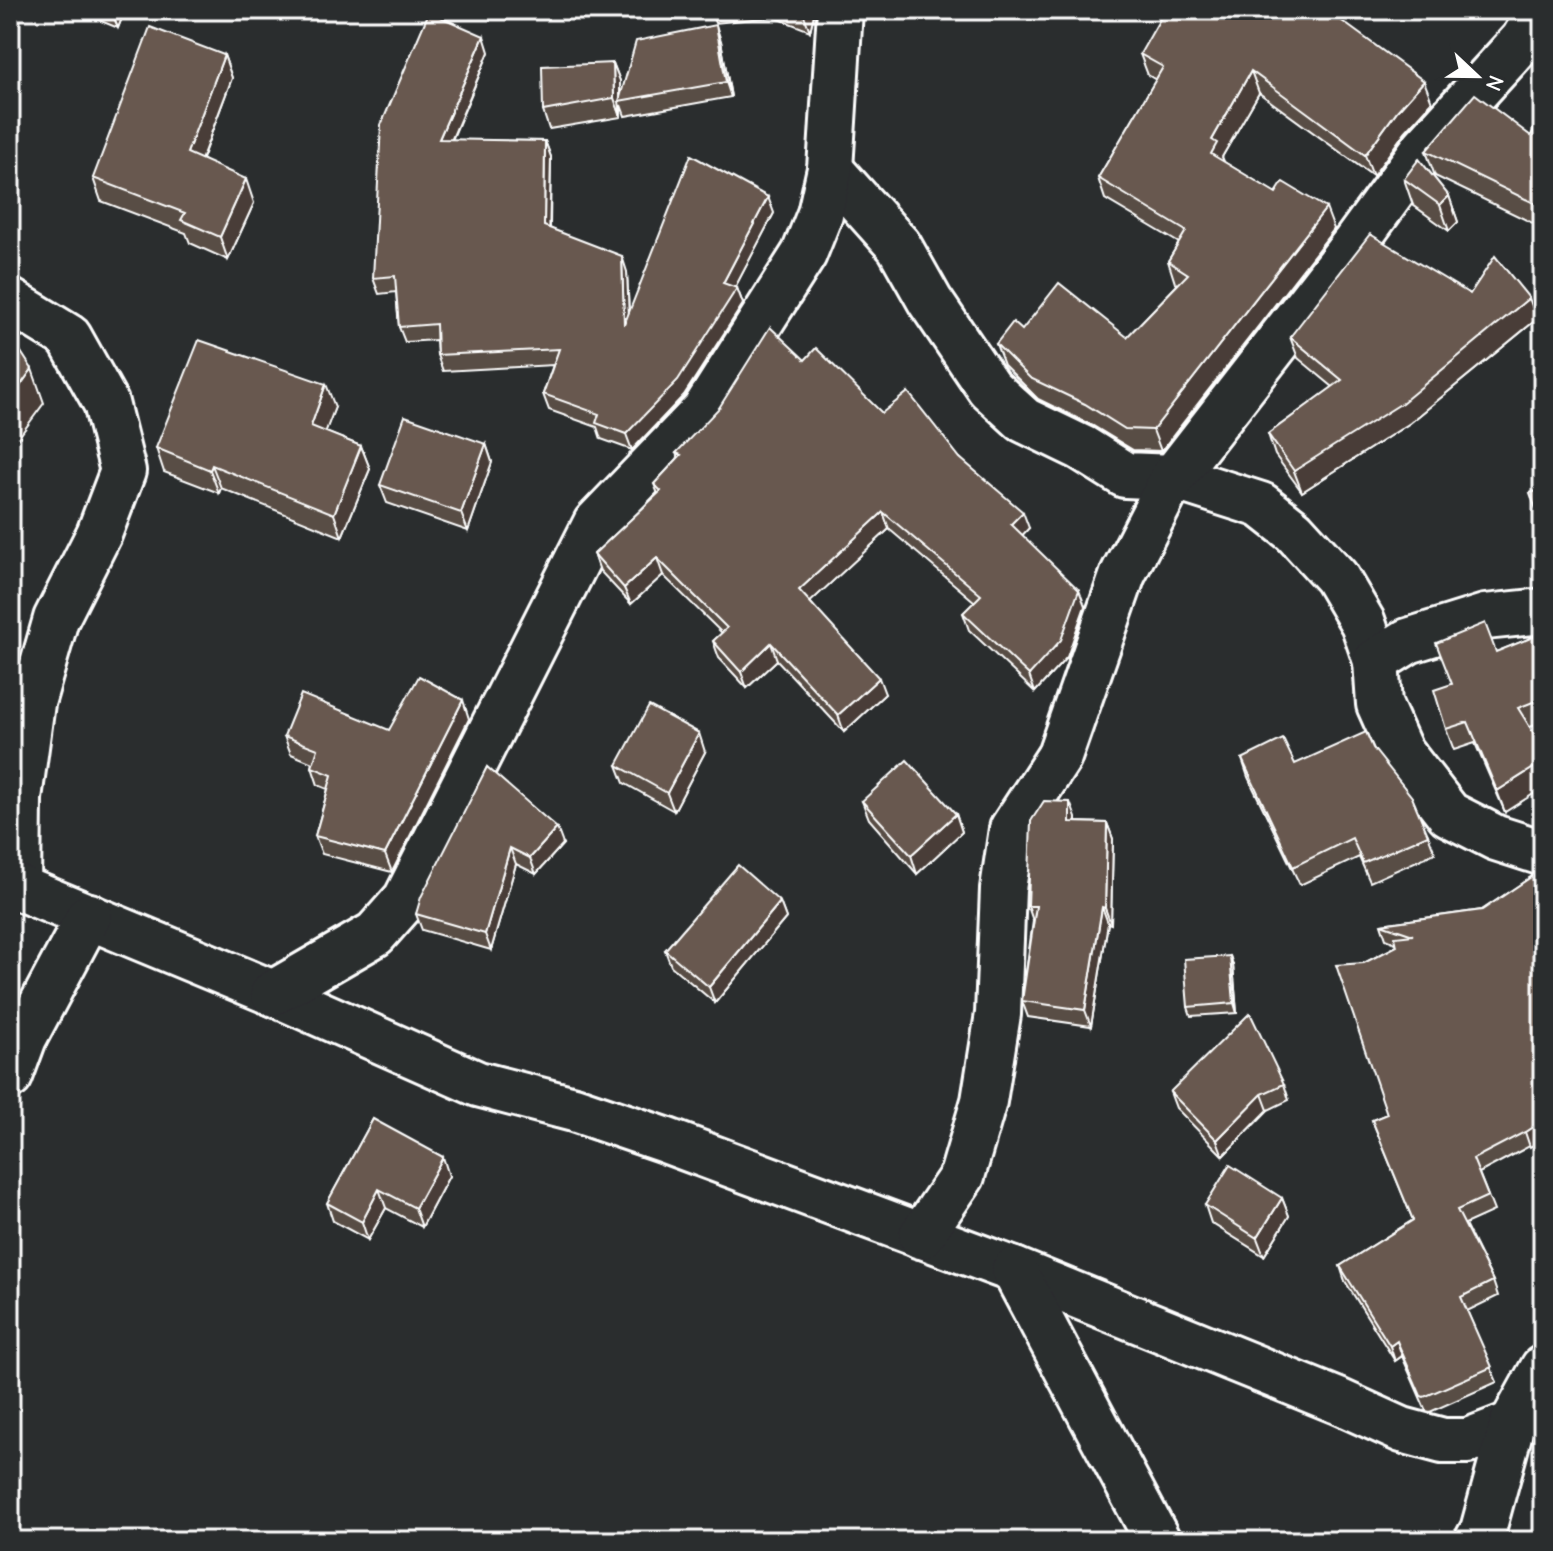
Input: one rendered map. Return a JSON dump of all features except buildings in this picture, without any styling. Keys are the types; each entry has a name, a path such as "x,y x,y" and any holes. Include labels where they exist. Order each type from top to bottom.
{"street":[{"path":"273,993 375,934 406,899 596,523 704,411 804,254 820,214 830,169 840,10"},
{"path":"921,1236 962,1176 984,1101 998,1014 1003,889 1012,829 1059,757 1123,574 1173,477 1355,243 1425,147 1523,40 1541,10"},
{"path":"830,169 899,246 930,301 989,388 1024,420 1082,448 1125,475 1173,477 1261,505 1294,531 1336,577 1363,623 1376,661 1379,704 1400,751 1449,814 1496,838 1543,853"},
{"path":"10,301 69,337 106,403 123,471 99,534 56,619 32,703 19,798 14,886 273,993 478,1084 603,1119 1014,1270 1323,1394 1402,1430 1443,1441 1468,1441 1512,1424"},
{"path":"1376,661 1408,641 1485,617 1543,611"},
{"path":"10,1076 24,1038 89,916"},
{"path":"1014,1270 1158,1541"},
{"path":"1488,1537 1512,1424 1543,1368"}]}
